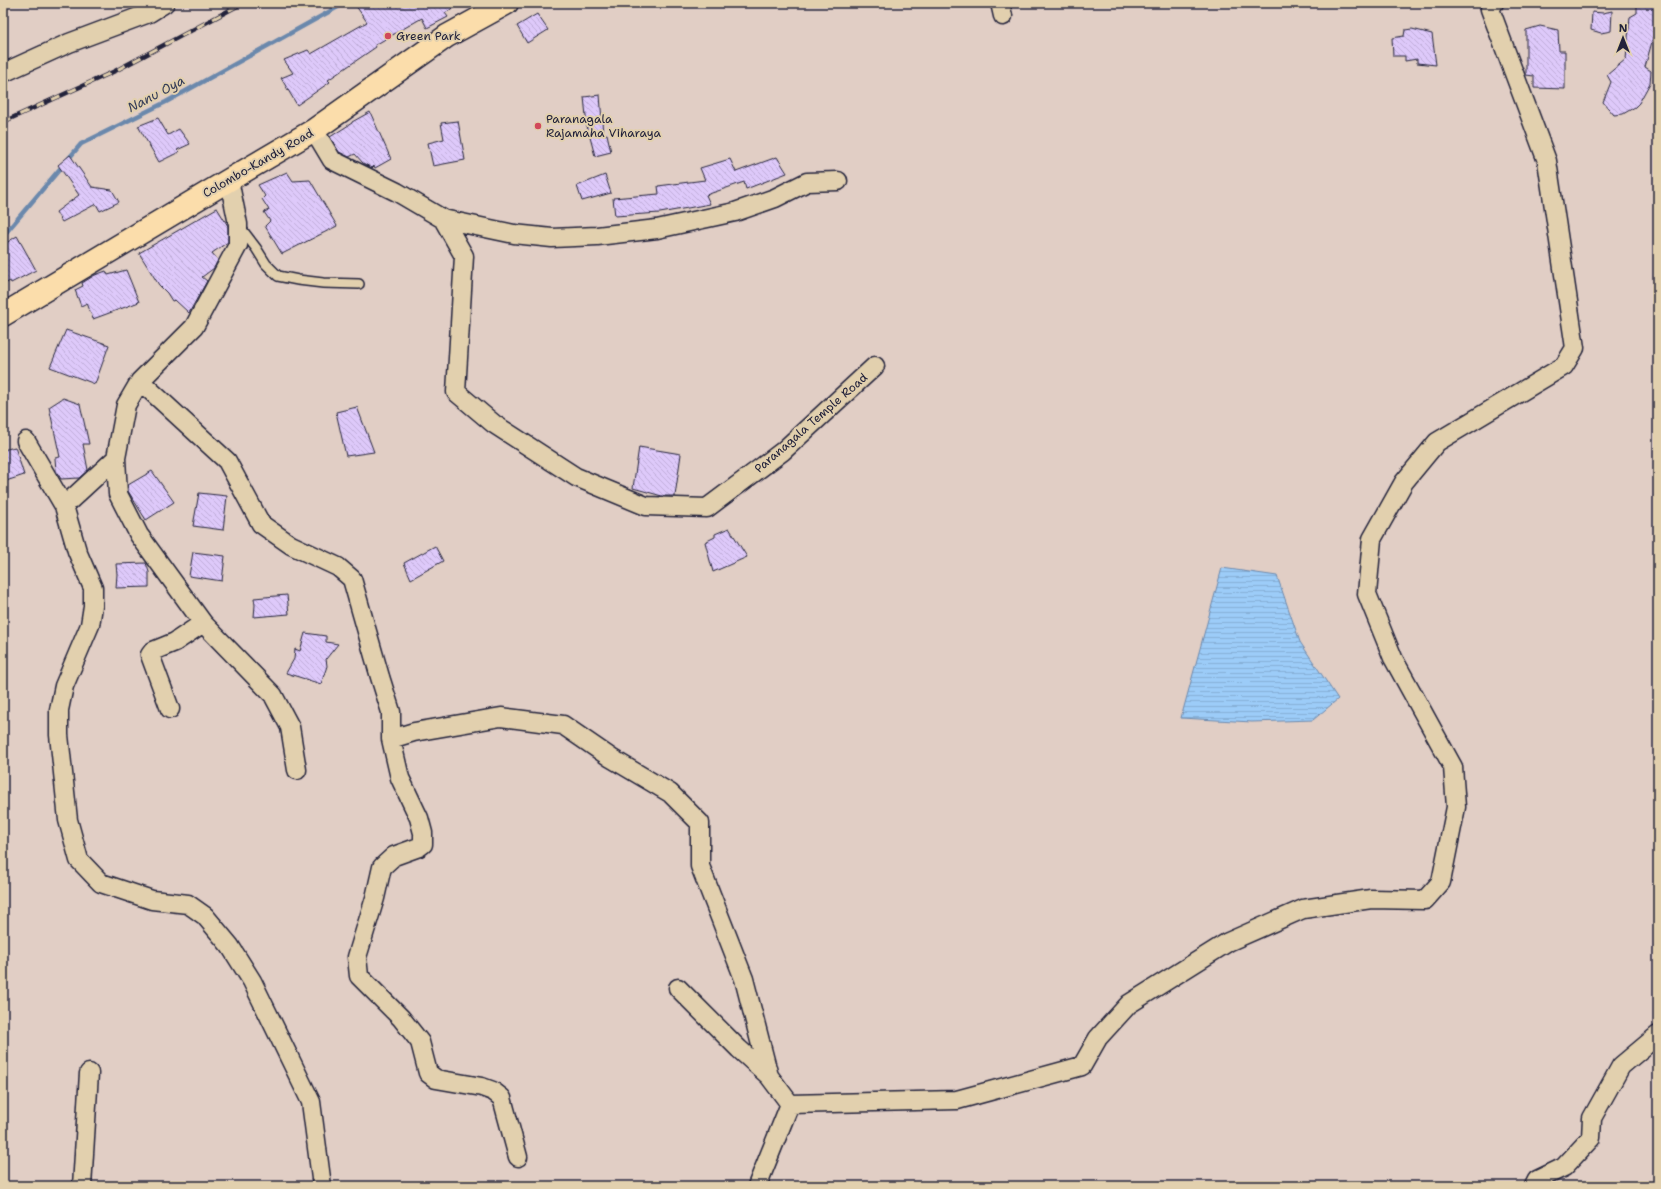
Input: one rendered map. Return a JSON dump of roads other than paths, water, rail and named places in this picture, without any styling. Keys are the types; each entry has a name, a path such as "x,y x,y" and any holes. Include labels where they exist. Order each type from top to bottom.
{"highway":[{"name":"Colombo-Kandy Road","path":"3,315 314,130 447,36 507,3"}],"street":[{"path":"3,73 69,43 149,13 165,3"},
{"path":"790,1104 957,1100 1082,1066 1098,1038 1129,1004 1228,942 1303,909 1371,898 1425,900 1441,882 1456,807 1453,767 1393,658 1367,594 1372,540 1404,482 1437,442 1564,366 1575,348 1547,161 1490,9 1494,3"},
{"path":"314,130 332,160 396,192 443,219 514,234 552,238 597,236 657,229 735,212 775,198 808,182 838,181"},
{"path":"229,180 238,224 238,245 194,327 140,381 126,405 116,458 118,494 136,528 203,624 274,695 290,727 297,770"},
{"name":"Paranagala Temple Road","path":"443,219 464,256 456,392 494,424 576,477 646,506 708,508 783,451 875,366"},
{"path":"140,381 227,461 261,524 291,545 338,567 352,579 391,712 391,739 400,778 419,818 423,833 423,844 419,847 394,856 382,866 357,957 359,976 401,1018 420,1042 428,1074 436,1079 482,1087 493,1091 502,1098 518,1157"},
{"path":"26,441 64,506 77,551 93,588 93,606 90,625 64,686 59,710 59,735 68,820 79,860 101,883 152,900 188,904 205,916 230,946 252,981 311,1102 322,1186"},
{"path":"64,506 116,458"},
{"path":"170,709 150,655 152,651 175,642 203,624"},
{"path":"391,739 414,732 501,717 563,725 611,758 670,793 700,823 700,866 744,979 769,1076"},
{"path":"678,988 739,1049 769,1076 790,1104"},
{"path":"1534,1186 1537,1180 1564,1167 1591,1138 1592,1118 1620,1066 1658,1035"},
{"path":"82,1186 89,1073"},
{"path":"757,1186 790,1104"}],"lane":[{"path":"238,224 266,264 278,276 323,283 359,284"}],"water":[{"path":"1222,568 1277,576 1300,642 1338,699 1313,720 1252,722 1181,718"}],"waterway":[{"name":"Nanu Oya","path":"3,236 81,144 166,102 345,3"}],"railway":[{"path":"3,122 115,71 243,3"}],"place":[{"name":"Green Park","path":"388,36"},
{"name":"Paranagala Rajamaha Viharaya","path":"538,126"}]}
